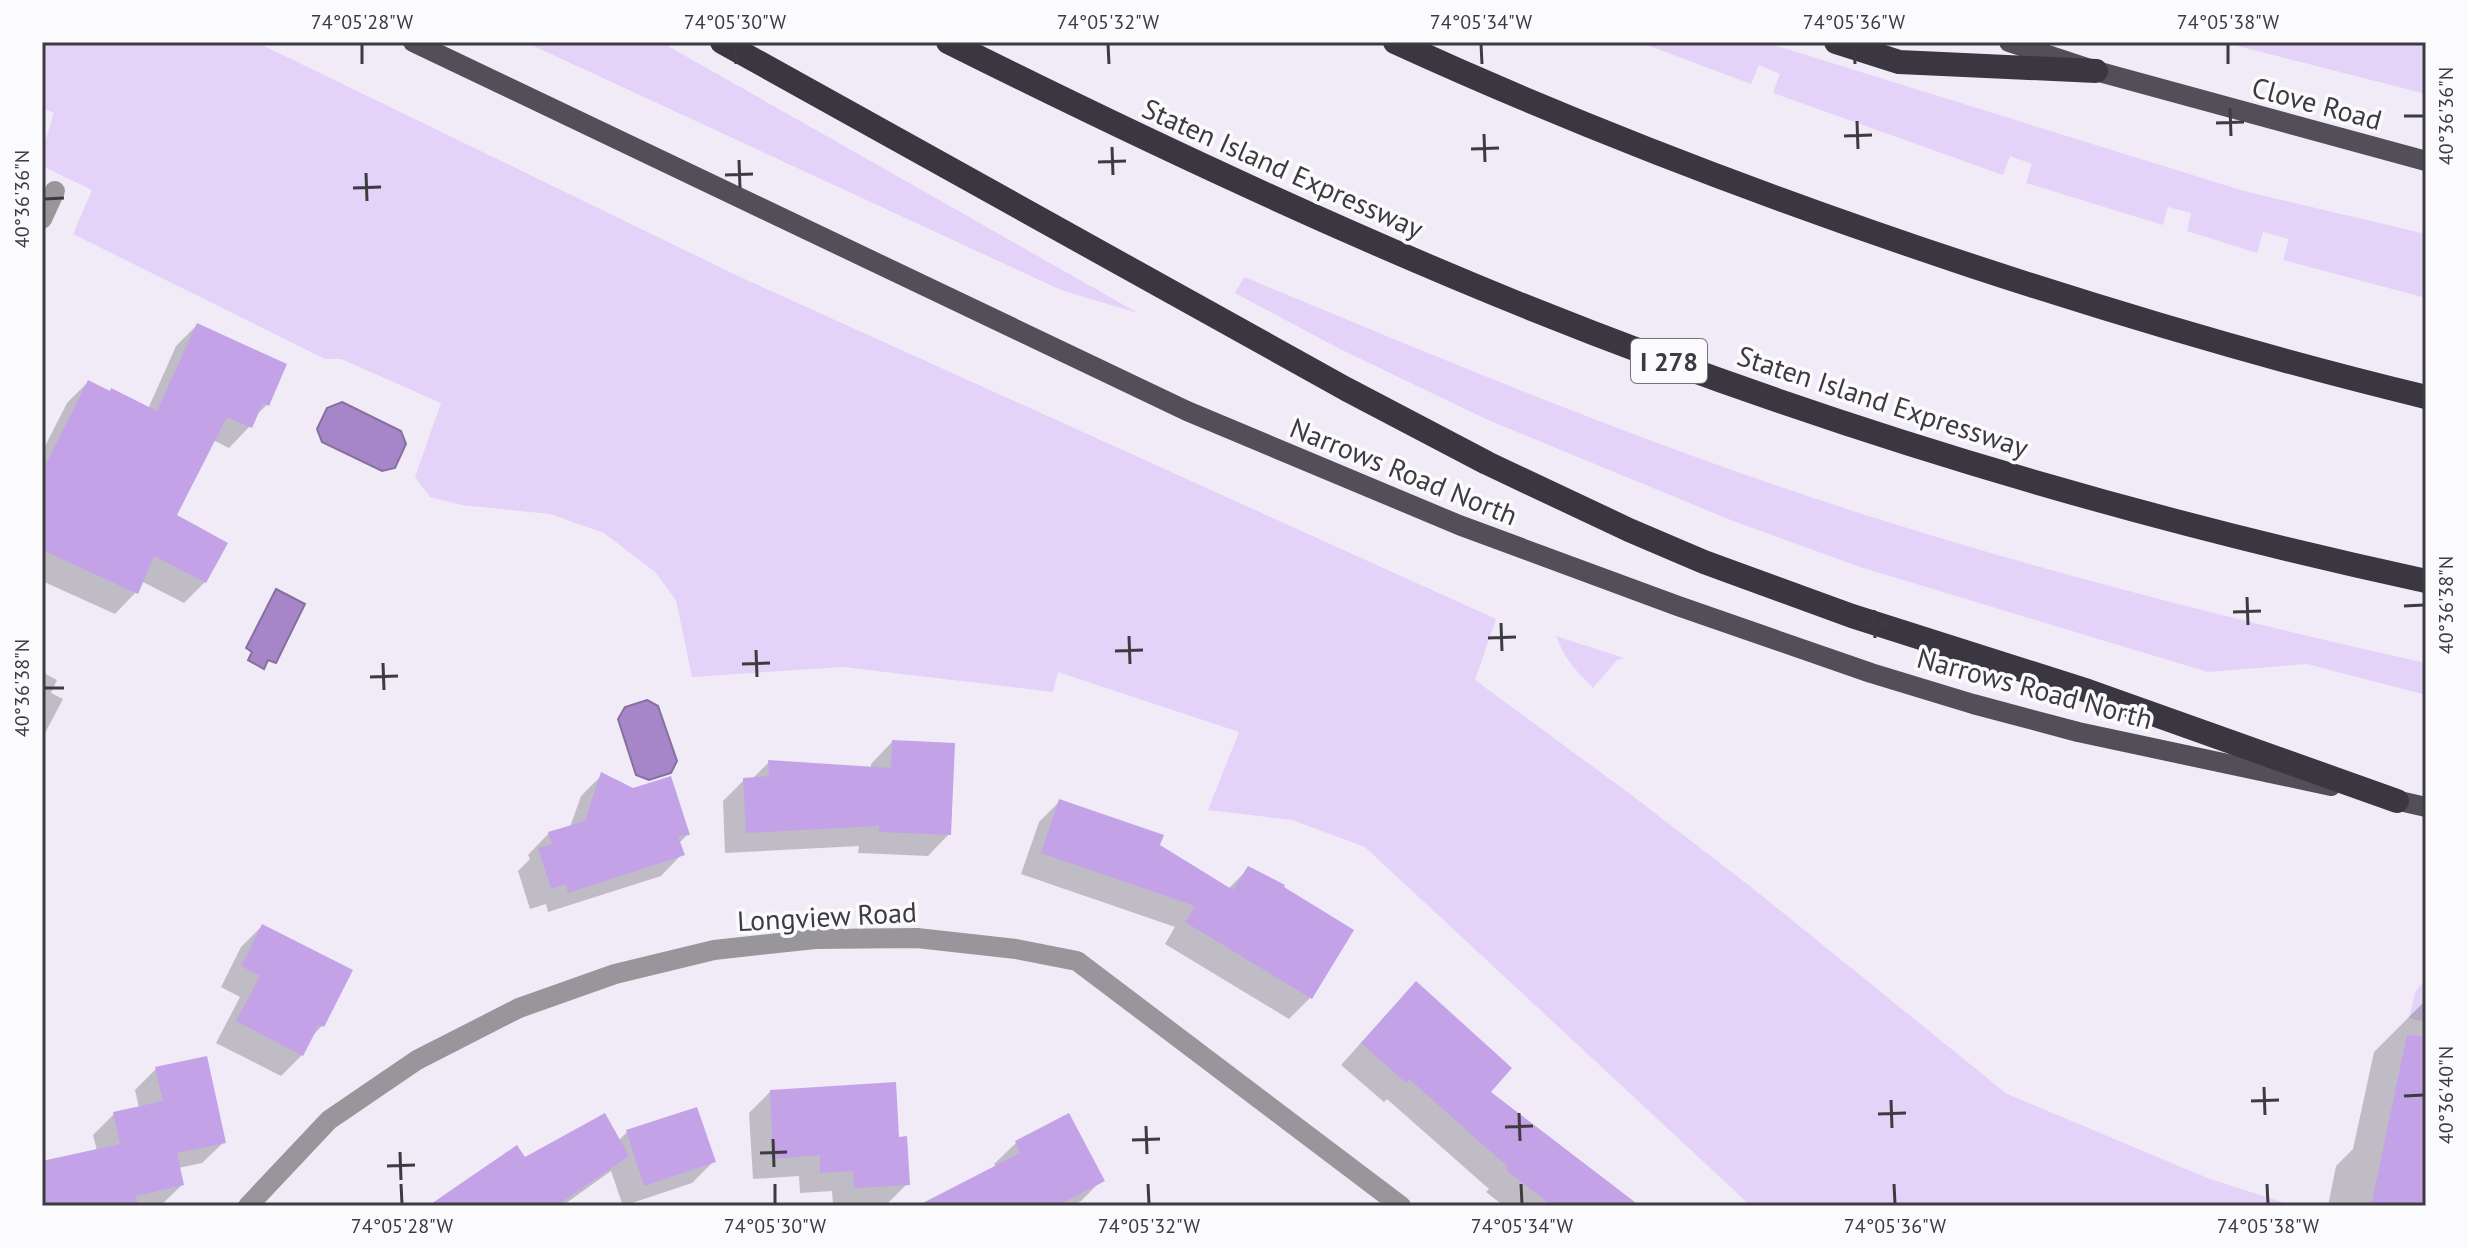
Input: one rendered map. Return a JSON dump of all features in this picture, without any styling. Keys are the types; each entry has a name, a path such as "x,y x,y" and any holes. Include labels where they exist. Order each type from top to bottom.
{"highway":[{"path":"722,42 1374,404 1487,463 1629,530 1704,562 1852,616 2088,691 2397,801"},
{"name":"Staten Island Expressway","path":"948,42 1203,167 1309,215 1535,311 1672,362 1923,449 2043,485 2166,519 2426,581"},
{"path":"1395,42 1656,153 1902,243 2265,356 2426,397"},
{"path":"1836,42 1899,62 2096,71"}],"main road":[{"name":"Narrows Road North","path":"413,42 1187,411 1550,560 1871,673 1973,704 2078,732 2426,807"},
{"name":"Clove Road","path":"2009,42 2096,71 2426,161"}],"street":[{"path":"42,219 55,191"},
{"name":"Longview Road","path":"248,1206 329,1120 417,1060 519,1008 615,974 714,950 815,939 917,938 1016,949 1077,961 1401,1206"}],"shaded area":[{"path":"42,42 256,42 740,277 1496,619 1475,680 1751,887 2007,1094 2210,1179 2294,1206 1751,1206 1365,847 1292,820 1208,810 1239,732 1058,672 1053,692 843,667 692,677 676,600 655,572 604,533 550,514 462,505 430,497 415,477 441,403 341,359 325,359 73,234 92,190 42,166 42,151 54,113 42,108"},
{"path":"525,42 661,42 1138,313 1061,290"},
{"path":"1639,42 1764,42 2244,191 2426,234 2426,298 2283,260 2289,239 2263,232 2257,253 2187,231 2191,213 2168,207 2163,225 2026,183 2032,164 2010,156 2003,175 1773,93 1780,74 1759,65 1751,84"},
{"path":"2222,42 2426,42 2426,94"},
{"path":"1244,277 1478,374 1795,492 2011,559 2287,631 2426,663 2426,695 2307,664 2208,672 1860,567 1733,521 1488,420 1340,349 1235,293"},
{"path":"342,402 401,431 406,444 395,468 382,471 322,442 317,429 327,408"},
{"path":"276,589 305,604 276,663 268,660 264,669 248,660 252,652 246,648"},
{"path":"1556,636 1624,658 1617,660 1593,688 1571,664"},
{"path":"647,700 658,706 677,761 671,773 649,780 636,775 618,719 625,707"},
{"path":"2426,983 2424,1022 2409,1018 2415,993 2420,985"}],"building":[{"path":"197,323 287,364 269,406 263,403 252,428 227,417 177,515 228,543 206,583 154,556 138,594 42,550 42,472 88,380 157,411"},
{"path":"892,740 955,743 951,835 879,832 879,826 746,833 743,778 769,776 768,760 891,768"},
{"path":"601,772 633,788 671,776 690,835 678,836 685,855 568,893 566,884 551,889 538,848 552,844 548,832 585,821"},
{"path":"1059,799 1164,835 1160,845 1233,890 1248,866 1285,885 1354,930 1312,999 1185,922 1195,906 1041,853"},
{"path":"262,924 353,970 324,1027 319,1025 303,1056 236,1021 260,976 241,966"},
{"path":"1416,981 1512,1068 1491,1092 1640,1206 1552,1206 1506,1170 1508,1167 1409,1079 1406,1083 1361,1043"},
{"path":"2407,1035 2426,1037 2426,1206 2371,1206"},
{"path":"207,1056 226,1143 177,1153 184,1185 136,1196 138,1206 42,1206 42,1161 120,1144 113,1112 163,1101 155,1067"},
{"path":"896,1082 899,1137 907,1136 910,1185 854,1188 853,1171 820,1173 820,1155 773,1159 770,1090"},
{"path":"697,1107 716,1162 644,1186 626,1130"},
{"path":"605,1113 629,1156 556,1206 428,1206 517,1145 525,1157"},
{"path":"1069,1113 1105,1181 1056,1206 917,1206 1020,1153 1015,1141"}]}
